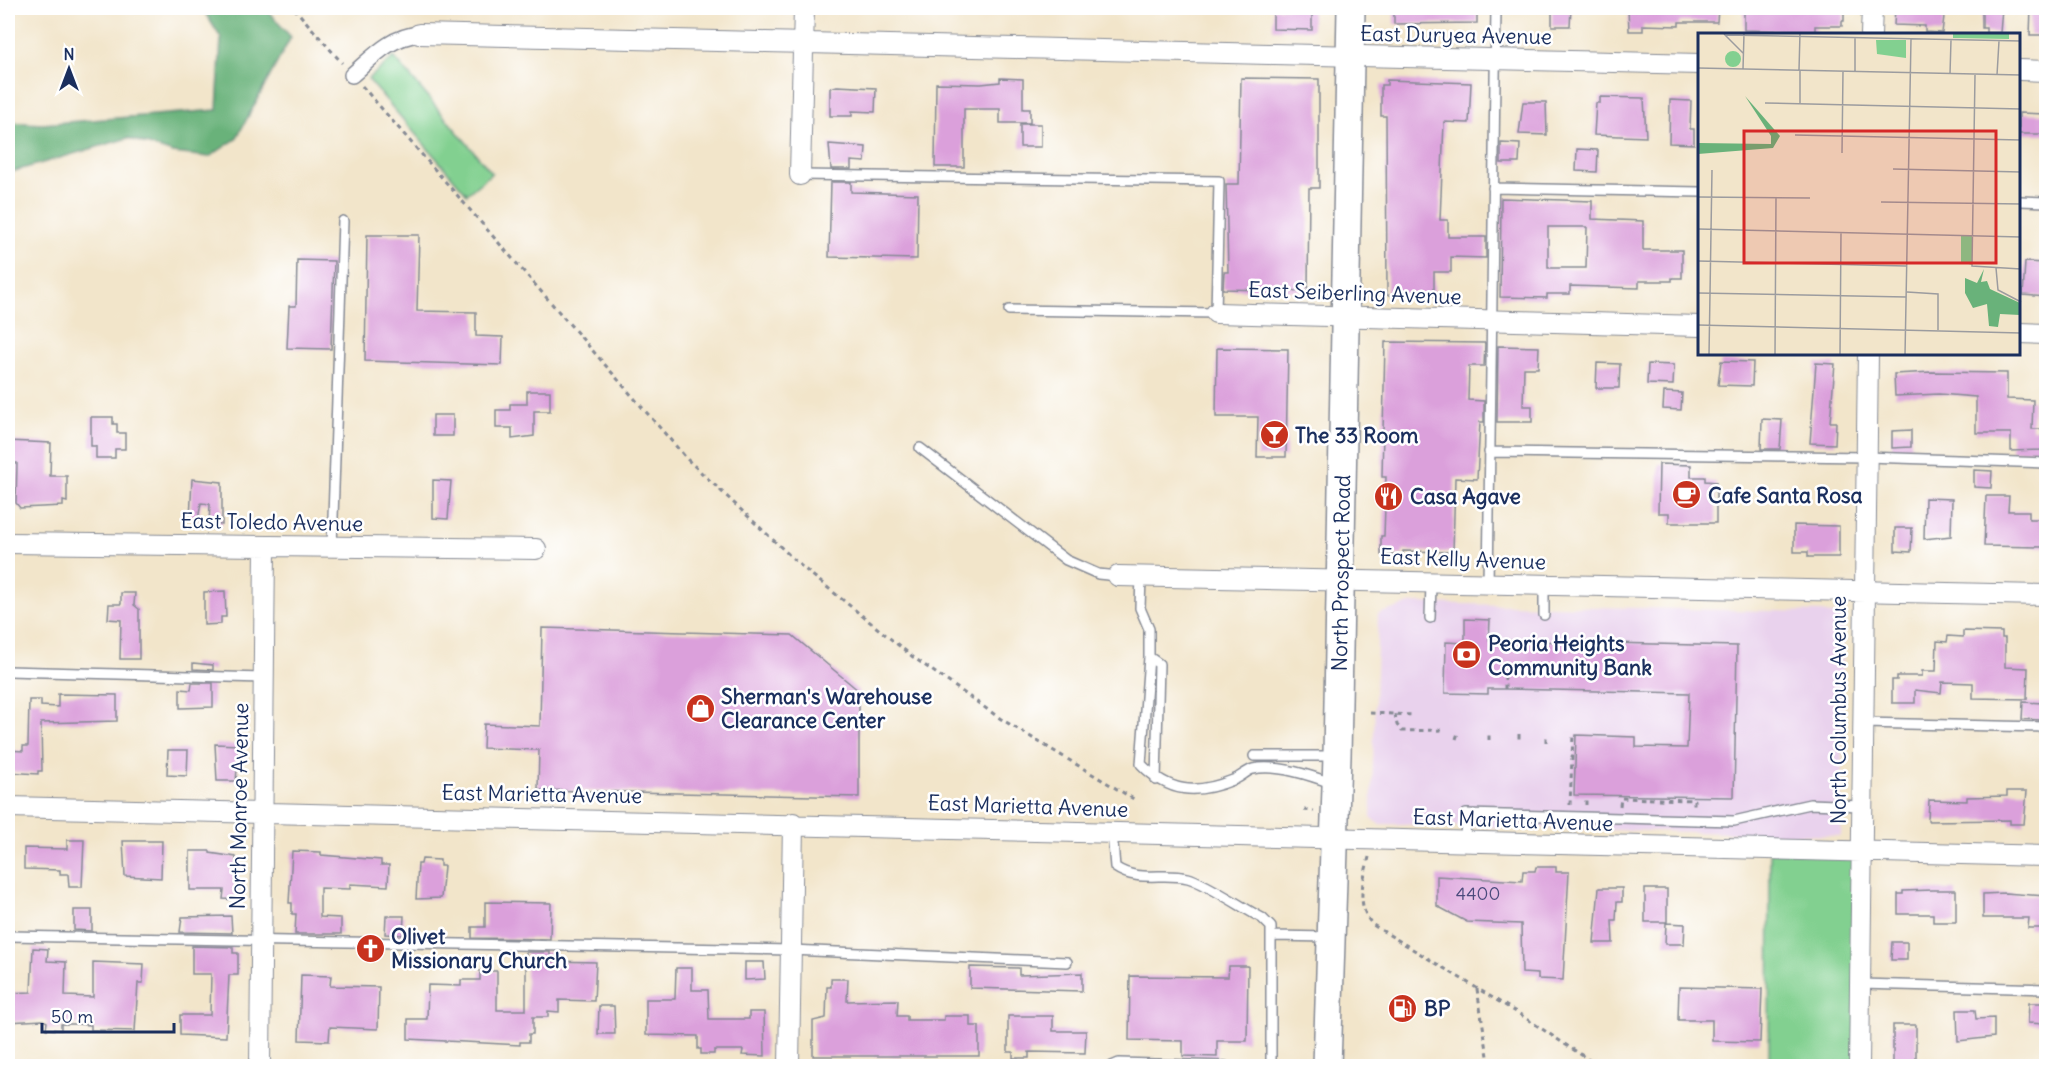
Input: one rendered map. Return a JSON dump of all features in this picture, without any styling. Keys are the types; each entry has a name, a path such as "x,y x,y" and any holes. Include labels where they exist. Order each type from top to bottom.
{"main road":[{"name":"North Prospect Road","path":"1327,1066 1335,839 1347,317 1351,8"}],"street":[{"path":"800,175 804,8"},
{"path":"1871,33 1872,8"},
{"path":"352,75 390,42 403,36 419,34"},
{"name":"East Duryea Avenue","path":"419,34 1698,64"},
{"path":"2021,70 2046,71"},
{"name":"East Seiberling Avenue","path":"1216,313 1698,326"},
{"path":"2021,333 2046,334"},
{"name":"North Columbus Avenue","path":"1859,1066 1863,592 1868,356"},
{"name":"East Toledo Avenue","path":"8,543 536,549"},
{"name":"North Monroe Avenue","path":"260,1066 265,546"},
{"name":"East Kelly Avenue","path":"1118,576 2046,595"},
{"name":"East Marietta Avenue","path":"8,807 793,824 2046,856"},
{"path":"789,1066 793,824"}],"lane":[{"path":"1488,585 1493,60 1496,8"},
{"path":"800,175 1219,181 1216,313"},
{"path":"1492,188 1698,192"},
{"path":"2021,201 2046,202"},
{"path":"332,547 343,221"},
{"name":"East Seiberling Avenue","path":"1009,310 1216,313"},
{"name":"East Kelly Avenue","path":"920,448 1066,560 1098,574 1118,576"},
{"path":"1489,452 1866,457 2046,463"},
{"path":"1141,576 1140,608 1149,629 1141,764 1156,780 1176,788 1206,789 1235,780 1253,769 1300,771 1336,785"},
{"path":"1431,583 1431,618"},
{"path":"1544,586 1544,615"},
{"path":"1149,657 1159,664 1156,780"},
{"path":"8,671 264,678"},
{"path":"1863,723 2046,727"},
{"path":"1254,756 1337,756"},
{"path":"1465,842 1466,813 1734,821 1810,804 1862,806"},
{"path":"1112,832 1115,867 1125,873 1142,877 1188,878 1262,918 1271,927 1271,1066"},
{"path":"8,936 791,950 1068,962"},
{"path":"1272,936 1332,937"},
{"path":"1860,984 2046,989"},
{"path":"1112,1066 1119,1063 1225,1066"}],"path":[{"path":"294,8 688,460 801,566 913,657 1001,718 1137,801"},
{"path":"1505,675 1505,689"},
{"path":"1370,713 1414,715"},
{"path":"1395,714 1397,725 1402,731 1443,730"},
{"path":"1456,739 1458,733"},
{"path":"1489,734 1489,740"},
{"path":"1519,734 1519,741"},
{"path":"1546,735 1546,742"},
{"path":"1570,805 1573,735"},
{"path":"1586,795 1586,805"},
{"path":"1609,806 1621,806 1621,798 1694,800 1694,813"},
{"path":"1561,805 1598,805"},
{"path":"1369,858 1361,900 1363,910 1373,925 1598,1066"},
{"path":"1477,989 1488,1056 1497,1066"}],"shaded area":[{"path":"1413,603 1822,612 1843,617 1841,836 1379,824 1371,818 1378,614"}],"green space":[{"path":"202,8 265,8 291,37 236,139 209,157 173,153 128,138 8,173 8,122 42,124 217,110 221,38"},
{"path":"394,57 492,173 467,194 368,79"},
{"path":"1770,852 1861,852 1859,1066 1769,1066"}],"building":[{"path":"1273,8 1312,8 1312,30 1273,29"},
{"path":"1394,8 1477,8 1477,23 1394,24"},
{"path":"1552,8 1571,8 1570,26 1552,26"},
{"path":"1628,8 1718,8 1717,22 1679,22 1679,26 1643,25 1643,31 1629,31"},
{"path":"1744,8 1844,8 1844,21 1842,21 1842,26 1815,26 1815,32 1744,30"},
{"path":"1895,8 1945,8 1942,33 1925,32 1925,26 1894,25"},
{"path":"1982,8 2002,8 2000,33 1986,33 1986,28 1982,28"},
{"path":"2031,8 2046,8 2046,35 2030,35"},
{"path":"1000,78 1023,79 1023,109 1030,109 1030,123 1000,123 1000,109 964,109 964,167 935,167 936,83 981,84 1000,82"},
{"path":"1241,78 1319,79 1319,188 1309,188 1308,291 1223,289 1224,272 1228,272 1226,184 1239,184"},
{"path":"1387,80 1471,83 1469,123 1444,122 1440,220 1448,220 1448,237 1486,237 1486,258 1451,257 1451,272 1434,272 1434,296 1387,295 1386,116 1381,116 1381,85 1387,85"},
{"path":"837,86 876,88 875,112 852,111 852,116 830,116 830,88"},
{"path":"1600,97 1644,98 1646,137 1594,135 1596,103 1600,103"},
{"path":"1670,100 1691,101 1690,129 1694,129 1694,144 1669,143"},
{"path":"1523,102 1546,102 1547,135 1519,134"},
{"path":"2021,113 2046,114 2046,134 2021,134"},
{"path":"1020,124 1041,124 1041,147 1020,147"},
{"path":"1501,143 1520,144 1519,163 1501,163"},
{"path":"829,144 866,147 865,162 851,161 851,169 831,169"},
{"path":"1577,149 1598,150 1597,172 1576,171"},
{"path":"831,182 851,182 851,192 918,194 917,259 829,257"},
{"path":"1501,198 1592,201 1592,219 1643,221 1643,250 1682,250 1682,278 1672,278 1672,281 1639,281 1639,288 1570,286 1570,294 1547,294 1547,298 1500,297","holes":["1548,227 1587,227 1586,268 1548,268"]},
{"path":"367,235 419,235 417,311 476,312 476,336 503,337 502,365 365,361"},
{"path":"297,260 334,261 331,349 287,348 289,306 296,306"},
{"path":"2025,262 2046,263 2046,297 2023,295"},
{"path":"1385,342 1485,343 1484,366 1469,366 1468,400 1484,401 1484,422 1480,422 1477,479 1455,478 1453,552 1403,551 1403,555 1381,555 1386,477 1382,477"},
{"path":"1498,346 1539,347 1538,368 1524,368 1523,406 1532,406 1532,422 1497,422"},
{"path":"1217,348 1288,349 1286,457 1257,457 1258,417 1216,417"},
{"path":"1721,361 1753,362 1752,386 1718,385"},
{"path":"1597,363 1620,364 1619,388 1596,388"},
{"path":"1816,363 1835,364 1830,422 1836,422 1835,444 1810,443"},
{"path":"1648,364 1674,365 1673,385 1647,384"},
{"path":"2007,373 2007,399 2033,400 2032,429 2045,429 2043,450 2011,451 2011,433 1976,433 1976,397 1939,394 1895,396 1894,374"},
{"path":"527,391 550,391 550,411 534,411 534,436 512,439 512,428 496,428 496,410 510,410 510,404 527,404"},
{"path":"1664,392 1682,393 1681,410 1663,409"},
{"path":"433,415 453,415 453,436 433,436"},
{"path":"91,417 113,417 113,424 117,424 117,433 125,433 125,449 115,449 115,458 96,458 96,446 91,446"},
{"path":"1762,419 1782,420 1780,449 1761,449"},
{"path":"1911,430 1911,447 1892,448 1892,431"},
{"path":"8,441 51,443 50,476 67,476 67,502 63,501 63,506 20,508 16,503 17,463 8,463"},
{"path":"1659,464 1691,465 1691,477 1705,477 1705,481 1716,482 1716,523 1669,523 1669,513 1658,513"},
{"path":"1974,470 1992,471 1991,488 1974,487"},
{"path":"192,479 222,482 222,525 209,524 210,504 201,503 198,520 190,519"},
{"path":"433,480 451,481 448,519 433,518"},
{"path":"1986,496 2009,496 2008,511 2029,511 2029,519 2044,519 2046,547 1984,546"},
{"path":"1925,498 1952,499 1951,536 1924,539"},
{"path":"1794,525 1839,526 1839,557 1808,557 1808,552 1794,552"},
{"path":"1895,528 1912,528 1911,552 1895,551"},
{"path":"225,591 226,617 221,617 221,624 204,625 204,592"},
{"path":"121,593 135,593 134,605 139,609 139,659 120,659 121,620 108,619 109,604 121,604"},
{"path":"1465,619 1490,620 1489,640 1737,646 1734,797 1574,795 1576,735 1636,737 1636,747 1687,748 1689,693 1488,689 1488,694 1445,693 1446,642 1465,643"},
{"name":"Sherman's Warehouse Clearance Center","path":"542,628 792,635 859,691 859,797 538,790 539,750 483,748 484,724 540,726"},
{"path":"1963,631 2002,632 2002,638 2005,638 2005,667 2028,668 2027,699 1973,698 1973,683 1942,682 1941,693 1915,690 1915,703 1892,703 1892,680 1897,680 1897,676 1922,676 1922,671 1936,671 1937,641 1947,642 1948,636 1963,637"},
{"path":"193,663 213,665 213,670 193,669"},
{"path":"192,683 213,683 213,707 180,708 180,689 191,690"},
{"path":"58,694 117,695 117,721 41,723 42,771 38,771 38,774 8,772 8,750 23,751 23,746 28,746 29,700 41,700 41,706 58,707"},
{"path":"2023,702 2043,703 2042,720 2022,719"},
{"path":"215,744 239,745 236,781 217,781"},
{"path":"168,750 188,750 187,776 167,775"},
{"path":"2007,791 2027,791 2024,824 2010,824 2010,820 1928,821 1929,800 1967,801 1967,797 2007,796"},
{"path":"67,840 84,840 82,887 69,887 68,874 60,874 60,870 24,869 24,848 67,849"},
{"path":"123,841 162,841 161,878 125,876"},
{"path":"190,851 210,851 210,853 236,857 237,900 223,899 224,890 190,890"},
{"path":"292,851 321,852 321,855 381,860 381,865 389,865 388,886 350,884 350,889 320,888 320,917 341,918 341,934 295,934 296,914 292,914 292,903 289,903"},
{"path":"422,859 440,860 440,866 444,866 441,898 416,899 418,864 421,864"},
{"path":"1536,867 1556,867 1556,872 1569,872 1563,980 1538,979 1538,974 1522,973 1521,924 1467,922 1437,906 1437,876 1522,881 1523,871 1535,871"},
{"path":"1599,888 1622,888 1622,902 1617,902 1616,920 1612,920 1613,943 1594,943"},
{"path":"1645,889 1667,889 1667,922 1645,922"},
{"path":"1956,890 1956,922 1933,922 1933,914 1898,914 1898,894 1903,894 1903,891"},
{"path":"1983,894 2046,896 2046,928 2028,928 2029,918 1983,918"},
{"path":"485,902 551,903 550,939 472,938 472,927 485,927"},
{"path":"74,910 92,910 92,931 74,930"},
{"path":"231,916 232,933 180,932 182,917"},
{"path":"386,916 404,916 403,935 385,934"},
{"path":"1666,923 1685,924 1684,944 1665,944"},
{"path":"1892,942 1907,942 1907,960 1891,960"},
{"path":"192,946 233,947 233,953 238,953 238,975 229,975 226,1037 180,1035 180,1015 210,1015 211,974 192,974"},
{"path":"33,948 48,949 47,961 66,962 65,996 93,997 93,962 144,964 143,983 138,983 135,1031 91,1030 91,1025 75,1024 61,1024 61,1030 46,1029 47,1022 43,1020 8,1022 8,993 31,992"},
{"path":"526,952 550,952 550,961 596,962 594,1001 559,1000 559,1012 548,1011 548,1017 533,1017 533,1034 529,1034 529,1042 520,1042 520,1045 408,1039 408,1019 427,1019 428,985 461,986 461,980 480,980 480,971 497,971 497,1010 526,1010"},
{"path":"745,962 764,962 765,979 745,980"},
{"path":"1229,966 1248,966 1247,1041 1217,1041 1217,1057 1183,1056 1183,1041 1129,1040 1130,976 1228,977"},
{"path":"970,967 1019,968 1019,975 1082,973 1082,991 970,988"},
{"path":"676,968 692,968 692,990 708,990 709,1019 749,1019 749,1012 764,1012 765,1056 742,1055 743,1050 714,1050 714,1054 701,1054 701,1049 698,1049 698,1036 646,1035 646,999 675,999"},
{"path":"301,975 331,976 330,986 379,987 378,1029 330,1027 329,1041 299,1040"},
{"path":"831,979 848,979 847,1001 898,1000 897,1016 907,1016 907,1020 944,1020 944,1016 970,1016 970,1026 979,1026 979,1056 813,1056 813,1021 826,1018 827,987 831,987"},
{"path":"1679,987 1762,989 1760,1042 1712,1041 1712,1020 1678,1020"},
{"path":"2029,1003 2046,1003 2046,1024 2028,1023"},
{"path":"599,1006 614,1006 615,1034 598,1034"},
{"path":"1957,1010 1975,1010 1976,1019 1994,1018 1994,1037 1958,1041"},
{"path":"1008,1016 1053,1016 1053,1031 1086,1031 1085,1053 1029,1052 1029,1058 1013,1058 1013,1052 1008,1052"},
{"path":"1893,1025 1916,1025 1916,1064 1893,1064"}],"place":[{"name":"The 33 Room","path":"1274,435"},
{"name":"Cafe Santa Rosa","path":"1687,495"},
{"name":"Casa Agave","path":"1389,496"},
{"name":"Peoria Heights Community Bank","path":"1467,655"},
{"name":"Sherman's Warehouse Clearance Center","path":"700,708"},
{"name":"Olivet Missionary Church","path":"370,948"},
{"name":"BP","path":"1403,1008"}]}
